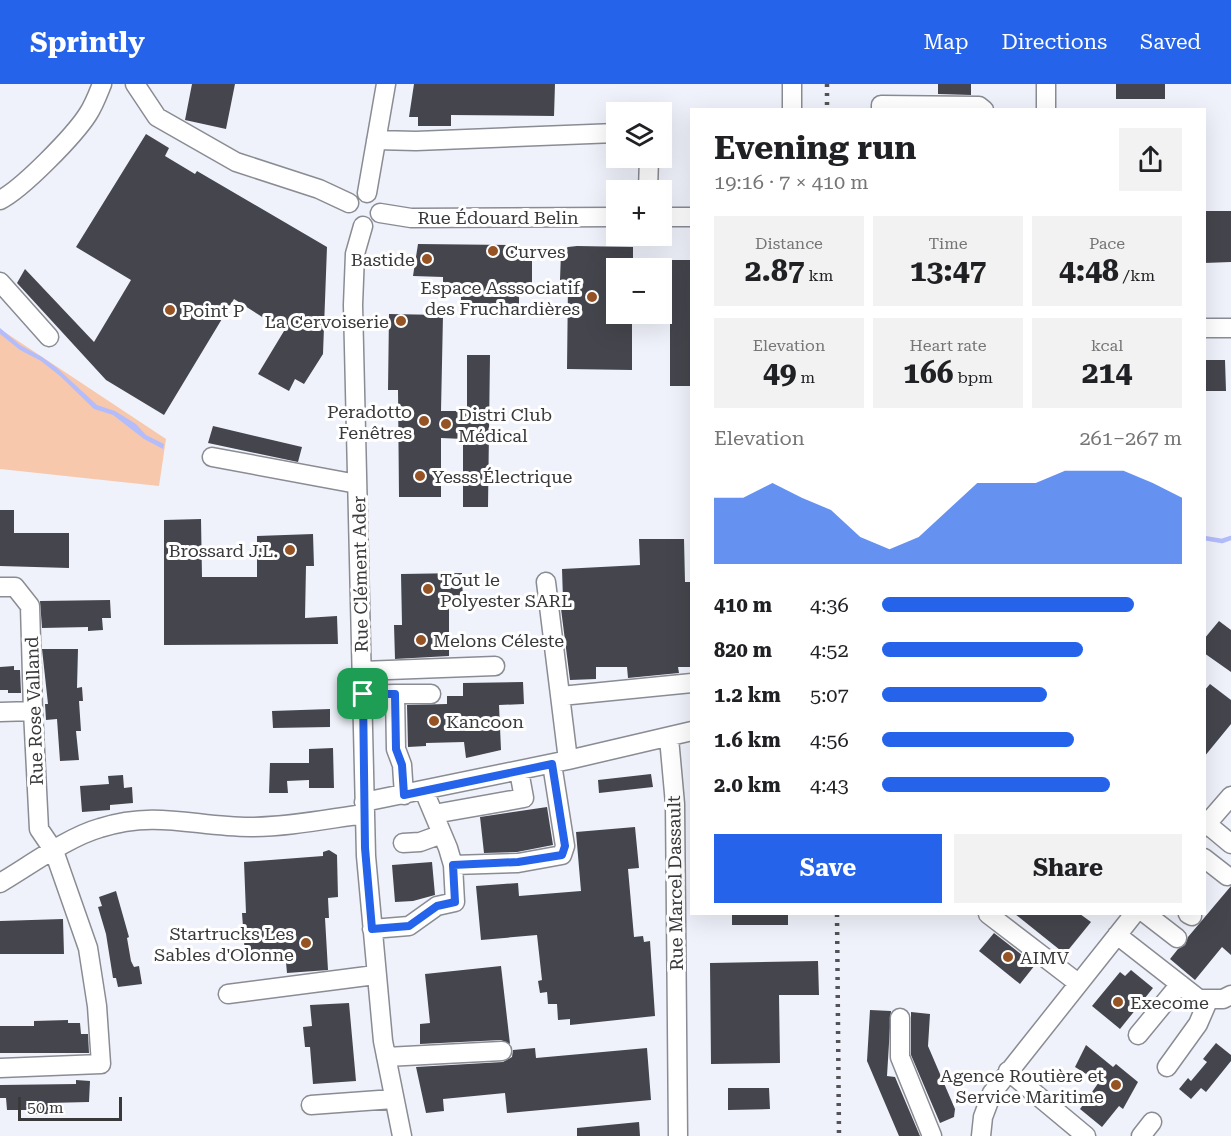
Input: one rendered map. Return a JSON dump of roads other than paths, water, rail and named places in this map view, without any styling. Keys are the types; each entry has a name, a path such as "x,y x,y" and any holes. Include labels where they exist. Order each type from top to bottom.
{"street":[{"path":"0,200 12,195 79,126 94,104 102,84"},
{"path":"135,84 156,117 237,162 319,189 349,203"},
{"path":"369,84 381,108"},
{"path":"368,193 386,84"},
{"path":"792,84 792,108"},
{"path":"1046,84 1046,108"},
{"path":"881,108 881,105 979,106 982,108"},
{"path":"376,140 416,141 606,133"},
{"path":"368,193 378,201 380,213 372,224 358,225 350,218 349,203 356,195 368,193"},
{"name":"Rue Édouard Belin","path":"380,213 411,218 606,217"},
{"path":"672,217 690,217"},
{"name":"Rue Clément Ader","path":"363,226 356,254 353,305 364,808 375,975 393,1099 402,1136"},
{"path":"0,282 49,337"},
{"path":"1206,328 1231,328"},
{"path":"212,457 357,484"},
{"path":"453,865 518,862 562,855 565,846 560,762 561,696 546,582"},
{"name":"Rue Rose Valland","path":"0,587 15,587 30,606 39,829 54,851 88,948 97,1006 101,1064 0,1068"},
{"path":"362,671 495,666"},
{"path":"561,696 690,682"},
{"path":"363,694 431,694"},
{"path":"395,694 396,749 402,765 404,795"},
{"path":"0,712 33,711"},
{"path":"0,883 98,828 131,821 176,819 250,827 364,808 404,795 690,732"},
{"name":"Rue Marcel Dassault","path":"669,738 675,804 678,1136"},
{"path":"434,814 524,798 519,771"},
{"path":"372,929 409,926 437,906 455,902 453,865 424,791"},
{"path":"1231,796 1206,826 1231,844"},
{"path":"403,843 420,842 442,834"},
{"path":"1206,860 1227,876"},
{"path":"988,915 1078,983"},
{"path":"981,1136 983,1117 992,1093 1133,915"},
{"path":"1147,915 1177,938"},
{"path":"1117,935 1199,999 1208,1001 1223,999 1231,995"},
{"path":"228,994 375,975"},
{"path":"1138,1035 1180,984"},
{"path":"1167,1067 1198,1024 1208,1001"},
{"path":"900,1018 900,1057 932,1136"},
{"path":"386,1057 502,1051"},
{"path":"1008,1071 1086,1136"},
{"path":"311,1105 393,1099"}],"water":[{"path":"0,328 20,345 57,368 97,405 115,411 136,424 146,435 164,444 163,449 144,439 113,415 94,409 60,376 0,334"}],"waterway":[{"path":"1206,538 1222,541 1231,538"}],"railway":[{"path":"827,84 827,108"},
{"path":"837,915 839,1136"}],"place":[{"name":"Curves","path":"493,251"},
{"name":"Bastide","path":"427,259"},
{"name":"Espace Asssociatif des Fruchardières","path":"592,297"},
{"name":"Point P","path":"170,310"},
{"name":"La Cervoiserie","path":"401,321"},
{"name":"Peradotto Fenêtres","path":"424,421"},
{"name":"Distri Club Médical","path":"446,424"},
{"name":"Yesss Électrique","path":"420,476"},
{"name":"Brossard J.L.","path":"290,550"},
{"name":"Tout le Polyester SARL","path":"428,589"},
{"name":"Melons Céleste","path":"421,640"},
{"name":"Kancoon","path":"434,721"},
{"name":"Startrucks Les Sables d'Olonne","path":"306,943"},
{"name":"AIMV","path":"1008,957"},
{"name":"Execome","path":"1118,1002"},
{"name":"Agence Routière et Service Maritime","path":"1116,1085"}]}
